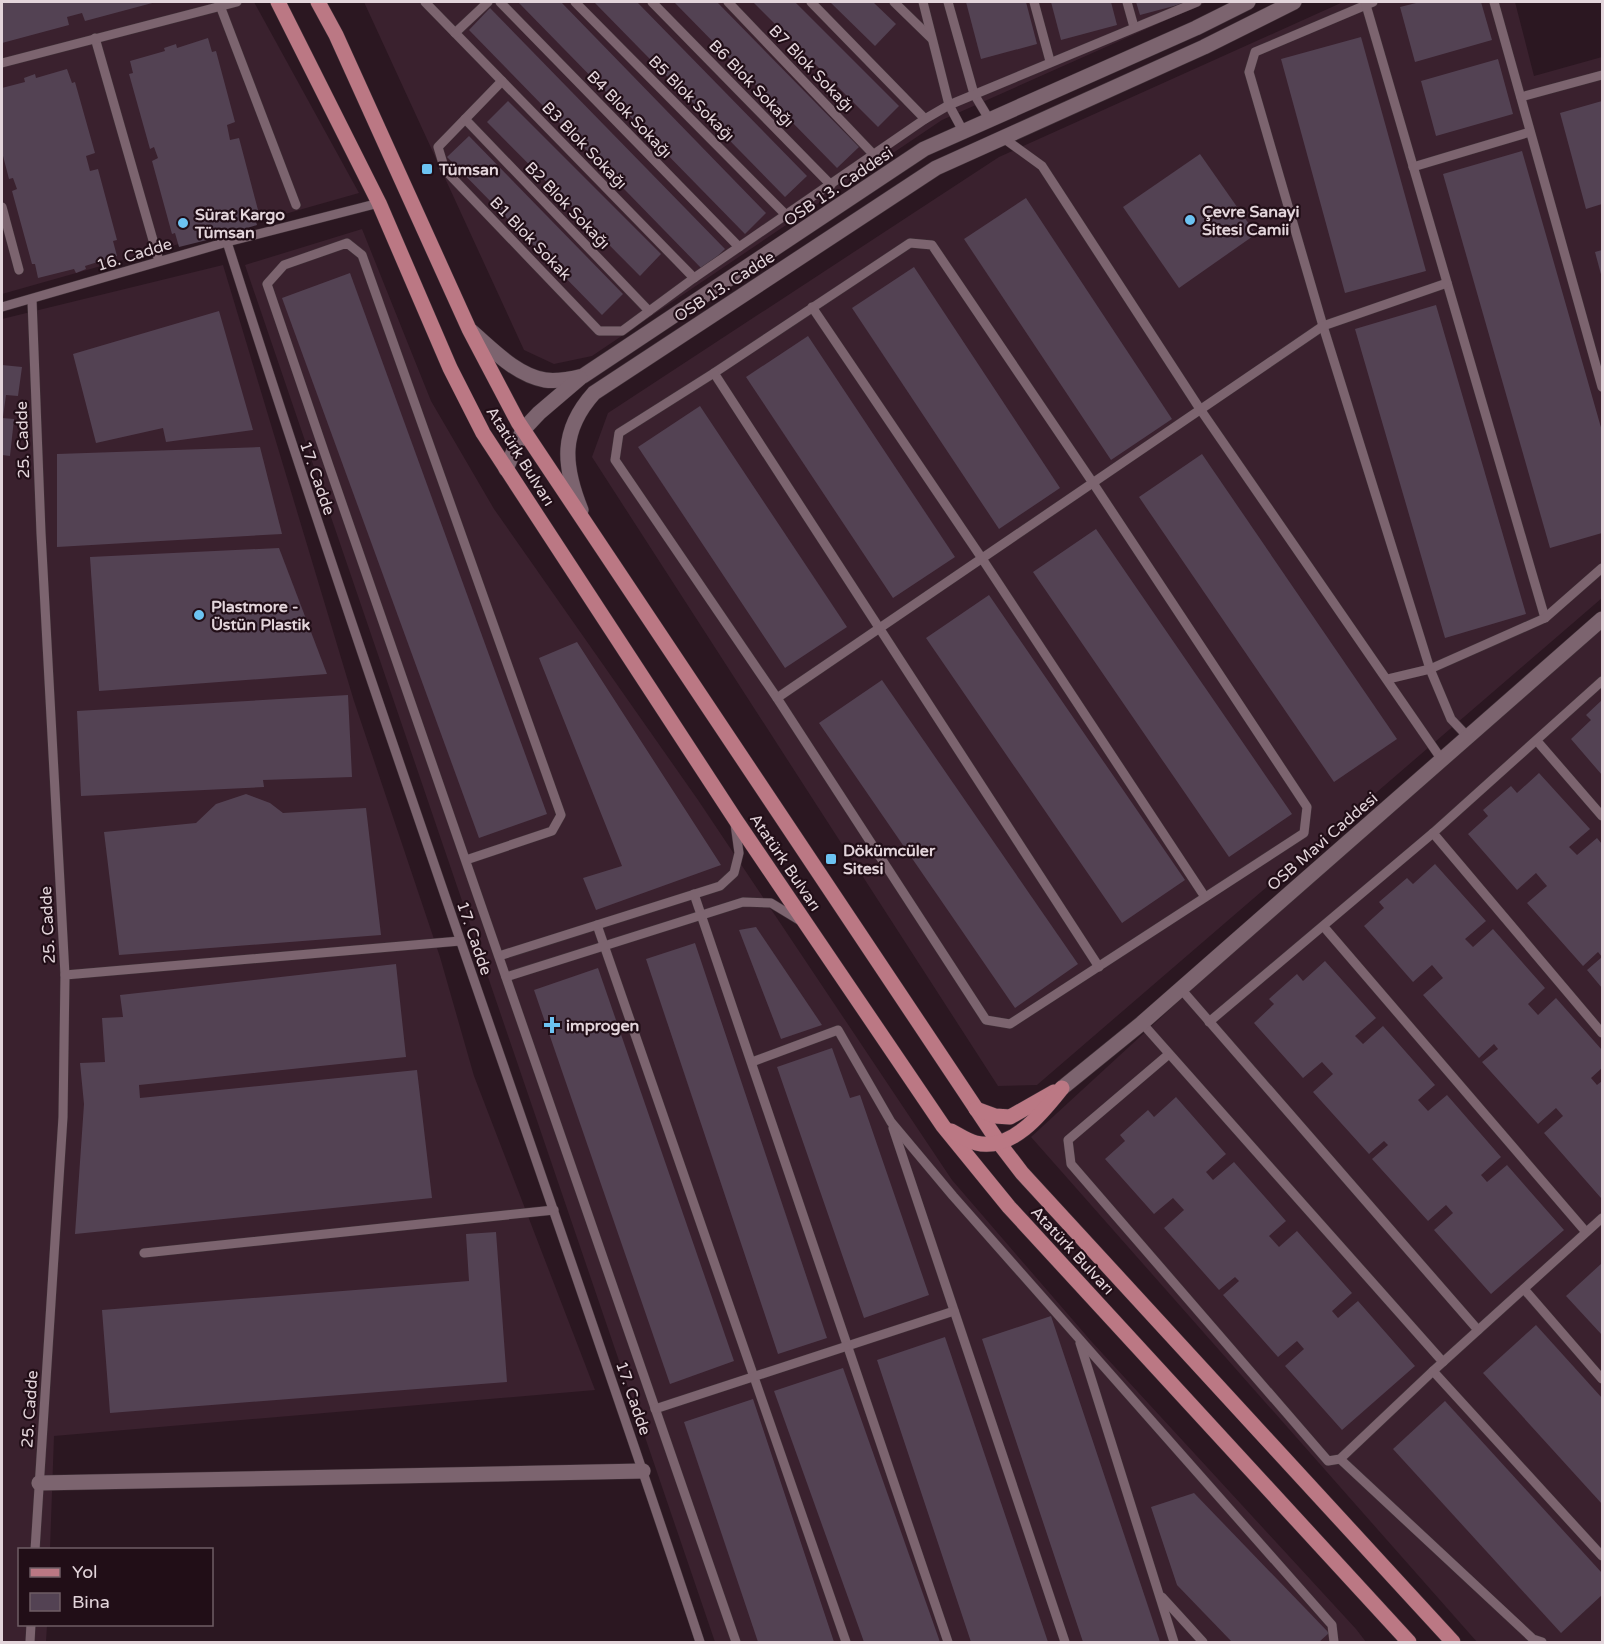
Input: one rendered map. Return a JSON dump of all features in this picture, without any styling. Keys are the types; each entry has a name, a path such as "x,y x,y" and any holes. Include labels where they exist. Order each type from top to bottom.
{"main road":[{"name":"Atatürk Bulvarı","path":"278,2 379,203 450,368 483,433 735,819 943,1126 1009,1207 1405,1640"},
{"name":"Atatürk Bulvarı","path":"318,2 336,35 469,329 496,384 523,430 999,1143 1022,1173 1453,1642"},
{"path":"976,1109 995,1116 1010,1117 1062,1088"},
{"path":"943,1126 976,1143 999,1143 1018,1133 1044,1111 1062,1088"}],"street":[{"name":"OSB 13. Caddesi","path":"469,329 524,373 545,380 563,380 583,376 924,149 1196,28 1248,2"},
{"path":"989,119 1002,137 1204,48 1294,2"},
{"path":"963,131 976,149"},
{"name":"OSB 13. Cadde","path":"590,529 573,490 567,452 573,423 581,407 594,393 936,168 1002,137"},
{"path":"506,469 523,430 538,413 583,376"},
{"name":"OSB Mavi Caddesi","path":"1062,1088 1142,1023 1602,619"},
{"path":"39,1483 643,1471"}],"lane":[{"path":"2,63 219,4 237,2"},
{"name":"B3 Blok Sokağı","path":"425,2 694,278"},
{"path":"455,33 488,2"},
{"name":"B4 Blok Sokağı","path":"500,2 739,247"},
{"name":"B5 Blok Sokağı","path":"575,2 786,215"},
{"name":"B6 Blok Sokağı","path":"652,2 831,185"},
{"name":"B7 Blok Sokağı","path":"728,2 874,155"},
{"path":"811,2 925,119"},
{"path":"894,2 933,39"},
{"path":"923,2 949,105 963,131"},
{"path":"948,2 974,94 989,119"},
{"path":"1034,2 1050,61"},
{"path":"1127,2 1134,27"},
{"path":"649,311 925,119 949,105 1050,61 1197,2"},
{"path":"1494,2 1602,387"},
{"path":"1468,737 1451,718 1430,669 1323,326 1250,72 1255,52 1370,3 1413,167 1545,618"},
{"path":"219,4 296,205"},
{"path":"95,39 159,261"},
{"path":"1521,97 1602,75"},
{"path":"465,119 502,81"},
{"name":"B2 Blok Sokağı","path":"465,119 649,311"},
{"name":"B1 Blok Sokak","path":"465,119 438,147 446,170 575,306 599,331 622,331 649,311"},
{"path":"1413,167 1530,132"},
{"path":"1002,137 1042,166 1200,409 1442,760"},
{"name":"16. Cadde","path":"2,307 226,242 379,203"},
{"path":"2,207 19,270"},
{"name":"17. Cadde","path":"226,242 298,466 700,1642"},
{"path":"466,860 552,831 561,815 362,255 347,243 284,265 267,284 736,1642"},
{"path":"910,243 932,245 1093,483 1307,807 1304,833 1010,1024 986,1020 777,698 615,460 619,433 714,373 910,243"},
{"path":"777,698 1323,326 1447,283"},
{"name":"25. Cadde","path":"32,300 65,975 63,1117 35,1548"},
{"path":"812,307 1205,897"},
{"path":"714,373 1099,967"},
{"path":"1388,679 1430,669 1545,618 1602,568"},
{"path":"1209,1022 1433,833 1602,681"},
{"path":"1537,741 1602,816"},
{"path":"499,956 720,886 734,873 739,853 735,819"},
{"path":"1433,833 1602,1033"},
{"path":"694,894 948,1642"},
{"path":"506,977 743,902 771,903 805,923"},
{"path":"597,925 846,1642"},
{"path":"1324,927 1586,1233"},
{"path":"65,975 460,940"},
{"path":"1180,989 1478,1330"},
{"path":"1142,1023 1443,1362"},
{"path":"752,1062 838,1030 891,1122 953,1196 1332,1625 1334,1642"},
{"path":"1169,1054 1068,1140 1071,1164 1328,1461 1340,1459 1433,1371 1602,1218"},
{"path":"891,1122 1065,1642"},
{"path":"144,1253 554,1210"},
{"path":"1524,1289 1602,1379"},
{"path":"655,1409 954,1311"},
{"path":"1079,1338 1174,1642"},
{"path":"1433,1371 1602,1556"},
{"path":"1340,1459 1533,1639 1542,1642"},
{"path":"1158,1593 1203,1642"},
{"path":"30,1642 31,1626"}],"shaded area":[{"path":"2,2 254,2 359,193 2,294"},
{"path":"364,2 1207,2 942,120 592,356 554,364 524,350"},
{"path":"1343,2 1515,2 1534,76 1602,57 1602,598 1037,1085 998,1086 592,457 608,413 999,157"},
{"path":"362,229 431,401 494,509 698,800 952,1180 1091,1341 1366,1642 715,1642 245,265"},
{"path":"223,265 354,701 440,957 474,1076 595,1390 54,1436 50,1548 18,1548 18,1626 47,1626 46,1642 2,1642 2,319"},
{"path":"1602,624 1602,1642 1477,1642 1031,1137 1330,862"}],"building":[{"path":"2,2 156,2 85,21 82,13 67,17 69,25 2,43"},
{"path":"518,2 561,2 766,213 745,234"},
{"path":"594,2 637,2 807,176 785,197"},
{"path":"674,2 717,2 859,147 837,168"},
{"path":"753,2 795,2 899,106 878,127"},
{"path":"830,2 873,2 896,24 875,46"},
{"path":"966,2 1026,2 1037,44 981,59"},
{"path":"1051,2 1111,2 1117,25 1061,40"},
{"path":"1136,2 1189,2 1140,15"},
{"path":"1420,2 1481,2 1492,40 1415,62 1400,7"},
{"path":"490,8 725,249 703,270 469,30"},
{"path":"1361,37 1426,271 1345,293 1281,59"},
{"path":"208,38 212,52 216,51 235,122 227,125 230,140 239,138 258,210 253,211 257,225 225,235 226,239 216,242 215,238 179,247 175,233 172,234 152,161 158,158 154,147 150,149 129,74 133,73 130,61 165,51 164,48 176,44 177,48"},
{"path":"1498,59 1513,114 1436,136 1421,81"},
{"path":"67,69 72,83 75,82 95,153 86,156 90,171 98,169 117,240 113,241 117,256 85,266 86,269 76,273 74,269 38,278 12,191 17,189 13,178 9,179 2,152 2,88 25,82 24,78 35,74 36,78"},
{"path":"508,101 661,254 640,276 487,122"},
{"path":"1602,101 1602,204 1586,209 1560,113"},
{"path":"469,136 623,294 602,315 447,157"},
{"path":"1522,151 1602,431 1602,533 1550,548 1443,174"},
{"name":"Çevre Sanayi Sitesi Camii","path":"1200,154 1256,234 1179,288 1123,207"},
{"path":"1026,198 1172,419 1111,460 964,239"},
{"path":"1602,250 1602,278 1595,252"},
{"path":"914,267 1060,488 999,529 852,308"},
{"path":"350,273 547,814 479,838 282,298"},
{"path":"1436,305 1526,614 1445,638 1355,329"},
{"path":"219,311 253,430 166,442 163,428 96,443 73,354"},
{"path":"808,336 955,557 893,598 746,377"},
{"path":"2,365 22,367 18,396 6,395 3,417"},
{"path":"700,406 847,627 785,668 638,447"},
{"path":"2,418 14,419 10,456 2,455"},
{"path":"260,447 282,534 57,547 57,454"},
{"path":"1202,454 1397,739 1334,782 1139,497"},
{"path":"1096,529 1292,814 1229,857 1033,572"},
{"name":"Plastmore - Üstün Plastik","path":"279,548 327,674 99,691 90,557"},
{"path":"989,595 1185,880 1122,923 926,638"},
{"path":"577,642 721,865 596,910 583,878 622,866 539,658"},
{"path":"882,680 1078,964 1015,1008 819,723"},
{"path":"348,695 352,777 263,780 264,787 81,796 77,711"},
{"path":"1602,700 1602,775 1571,739 1591,720 1586,715"},
{"path":"1539,773 1590,829 1569,847 1577,855 1597,838 1602,844 1602,957 1598,952 1583,966 1527,903 1547,886 1536,873 1517,890 1468,834 1488,816 1483,810 1511,786 1517,793"},
{"path":"246,794 270,803 283,813 366,808 381,935 119,955 104,832 196,823 216,804"},
{"path":"1435,864 1486,921 1465,939 1473,947 1493,929 1545,988 1528,1004 1538,1015 1556,998 1602,1050 1602,1068 1591,1078 1597,1085 1602,1081 1601,1198 1544,1133 1563,1116 1556,1108 1538,1124 1482,1062 1498,1049 1494,1044 1479,1058 1423,995 1443,978 1432,965 1413,982 1364,926 1384,908 1379,902 1407,878 1413,884"},
{"path":"756,927 822,1025 781,1039 739,930"},
{"path":"695,943 827,1338 778,1354 646,959"},
{"path":"1602,957 1602,988 1587,970"},
{"path":"1325,961 1376,1018 1355,1036 1363,1044 1383,1026 1435,1085 1418,1100 1428,1111 1447,1095 1501,1157 1481,1175 1487,1182 1507,1165 1564,1230 1491,1294 1434,1230 1453,1213 1446,1205 1428,1221 1372,1159 1388,1145 1384,1141 1369,1154 1313,1092 1333,1074 1322,1062 1303,1078 1254,1023 1274,1004 1269,999 1297,974 1303,981"},
{"path":"396,964 406,1057 139,1085 140,1098 417,1070 432,1198 75,1234 84,1104 80,1063 105,1062 102,1018 123,1017 120,995"},
{"path":"598,968 734,1361 670,1384 534,990"},
{"path":"832,1048 850,1098 860,1095 929,1295 864,1318 777,1067"},
{"path":"1176,1097 1226,1154 1206,1172 1213,1180 1234,1162 1286,1221 1269,1236 1279,1247 1297,1231 1352,1293 1332,1311 1338,1318 1358,1301 1415,1366 1342,1430 1285,1366 1304,1349 1297,1341 1278,1357 1223,1295 1239,1281 1235,1277 1219,1290 1164,1228 1184,1210 1173,1198 1154,1214 1105,1159 1125,1141 1120,1135 1148,1110 1154,1117"},
{"path":"496,1232 507,1382 110,1413 102,1310 469,1281 466,1234"},
{"path":"1602,1263 1602,1335 1566,1296"},
{"path":"1051,1316 1160,1642 1083,1642 982,1339"},
{"path":"1536,1325 1602,1398 1602,1504 1483,1373"},
{"path":"945,1337 1048,1642 971,1642 877,1360"},
{"path":"843,1368 940,1642 864,1642 774,1391"},
{"path":"753,1399 834,1642 758,1642 684,1422"},
{"path":"1445,1401 1602,1573 1602,1595 1561,1633 1393,1449"},
{"path":"1194,1493 1329,1633 1319,1642 1232,1642 1177,1585 1151,1507"}],"place":[{"name":"Tümsan","path":"427,169"},
{"name":"Çevre Sanayi Sitesi Camii","path":"1190,220"},
{"name":"Sürat Kargo Tümsan","path":"183,223"},
{"name":"Plastmore - Üstün Plastik","path":"199,615"},
{"name":"Dökümcüler Sitesi","path":"831,859"},
{"name":"improgen","path":"552,1025"}]}
